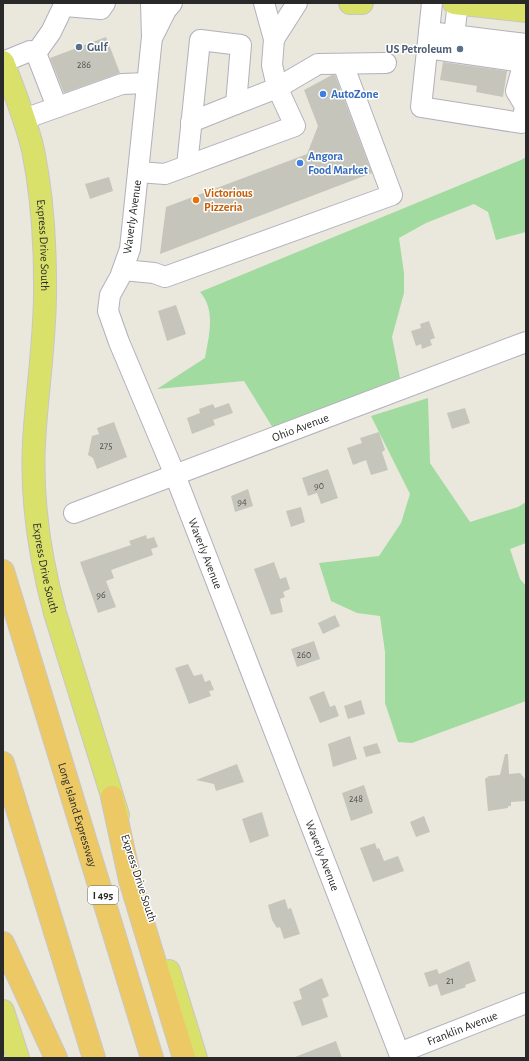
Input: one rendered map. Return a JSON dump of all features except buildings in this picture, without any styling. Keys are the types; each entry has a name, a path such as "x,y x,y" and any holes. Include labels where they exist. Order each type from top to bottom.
{"highway":[{"name":"Long Island Expressway","path":"3,571 152,1058"},
{"path":"3,763 94,1058"},
{"path":"112,797 130,880 184,1058"},
{"path":"3,943 56,1058"}],"main road":[{"path":"350,3 362,3"},
{"path":"454,3 526,11"},
{"name":"Express Drive South","path":"3,62 24,119 33,150 45,260 45,310 34,444 37,517 49,589 112,797 140,876 196,1058"},
{"path":"3,1011 18,1058"}],"street":[{"path":"36,53 51,32 65,4 101,9 105,3"},
{"name":"Waverly Avenue","path":"151,3 152,37 130,249 123,270 110,295 108,311 119,342 175,475 400,1056"},
{"name":"Waverly Avenue","path":"152,37 166,10 172,3"},
{"path":"138,172 165,174 295,126 278,88 272,65 274,40 264,3"},
{"path":"274,40 297,3"},
{"path":"432,3 421,107 521,123 526,106 516,90 525,53"},
{"path":"454,34 458,3"},
{"path":"428,40 454,34 525,53"},
{"path":"187,166 200,40 241,45 236,104"},
{"path":"428,40 525,53"},
{"path":"3,62 30,51 36,53"},
{"path":"36,53 57,107"},
{"path":"191,122 278,88 318,64 386,63"},
{"path":"123,270 154,273 165,277 392,195 343,64"},
{"path":"24,119 122,84 147,83"},
{"name":"Ohio Avenue","path":"74,513 526,342"},
{"name":"Franklin Avenue","path":"400,1056 526,1003"}],"green space":[{"path":"526,157 526,232 496,240 488,212 474,204 426,223 399,238 404,273 404,293 392,337 400,378 273,428 244,381 157,389 205,358 210,315 205,299 200,292"},
{"path":"428,398 430,463 470,522 518,507 526,502 526,543 510,549 520,579 526,586 526,701 412,743 398,742 385,703 385,652 380,616 357,613 331,601 319,563 379,556 401,523 410,494 371,416"}],"place":[{"name":"Gulf","path":"79,47"},
{"name":"US Petroleum","path":"460,49"},
{"name":"AutoZone","path":"323,94"},
{"name":"Angora Food Market","path":"300,163"},
{"name":"Victorious Pizzeria","path":"196,200"}]}
